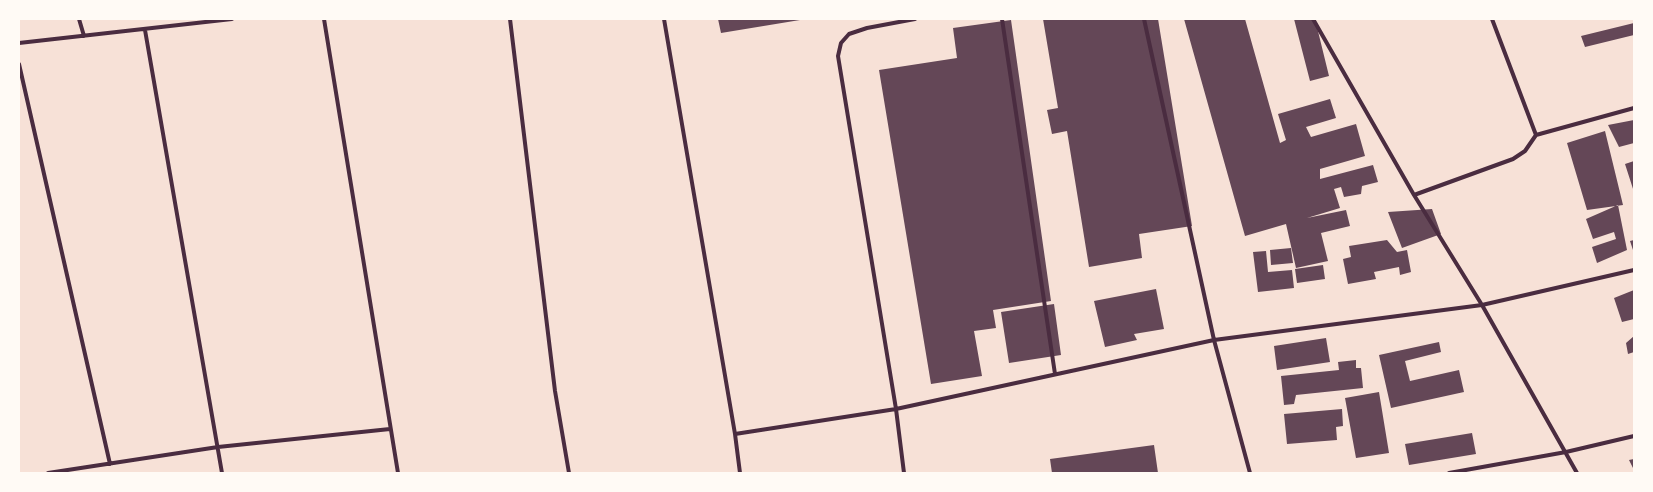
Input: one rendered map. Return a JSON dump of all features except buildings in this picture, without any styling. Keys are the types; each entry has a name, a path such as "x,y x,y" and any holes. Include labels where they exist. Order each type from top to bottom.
{"street":[{"path":"79,19 84,36"},
{"path":"19,42 145,30 232,19"},
{"path":"324,19 398,473"},
{"path":"510,19 555,391 569,473"},
{"path":"664,19 735,434 740,473"},
{"path":"904,473 896,408 838,56 841,43 849,34 867,28 915,19"},
{"path":"1002,19 1055,374"},
{"path":"1144,19 1214,340 1250,473"},
{"path":"1313,19 1414,195 1482,305 1577,473"},
{"path":"1492,19 1536,135"},
{"path":"145,30 222,473"},
{"path":"19,64 110,464"},
{"path":"1414,195 1513,159 1525,150 1536,135 1634,108"},
{"path":"735,434 896,408 1214,340 1482,305 1634,270"},
{"path":"48,473 218,447 390,429"},
{"path":"1449,473 1566,452 1634,436"}]}
